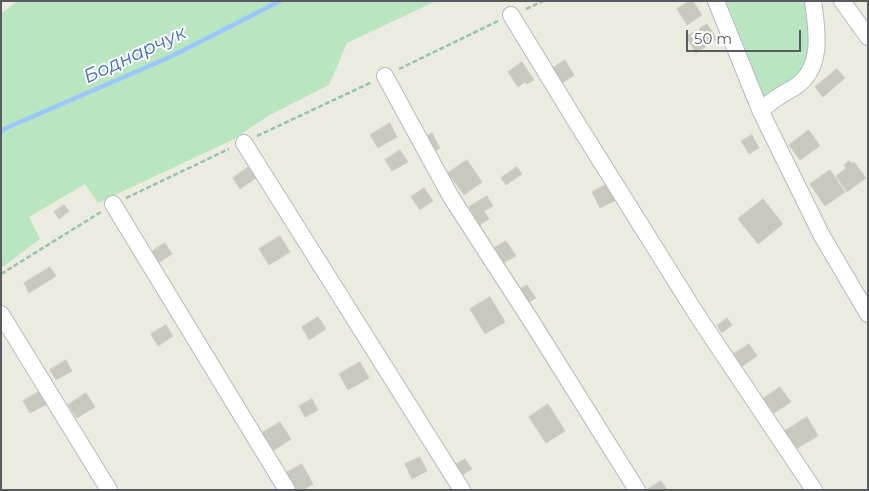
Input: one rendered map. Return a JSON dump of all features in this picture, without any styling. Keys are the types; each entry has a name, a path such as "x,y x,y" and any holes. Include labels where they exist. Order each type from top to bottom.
{"street":[{"path":"716,1 761,112 822,236 868,314"},
{"path":"761,112 766,106 800,83 810,70 816,56 818,35 813,1"},
{"path":"842,1 868,37"},
{"path":"511,15 697,315 814,490"},
{"path":"385,76 451,197 530,319 636,490"},
{"path":"244,143 462,490"},
{"path":"113,204 287,490"},
{"path":"1,314 109,490"}],"path":[{"path":"1,274 113,204 542,1"}],"green space":[{"path":"17,1 436,1 347,43 329,85 268,116 234,139 98,203 85,184 29,217 40,239 1,268 1,14"},
{"path":"711,1 808,1 811,59 795,83 755,109"}],"building":[{"path":"689,1 693,1 702,15 687,25 677,9"},
{"path":"707,24 717,39 696,53 686,37"},
{"path":"565,60 574,75 558,86 548,71"},
{"path":"522,62 534,80 527,84 525,82 518,87 508,72"},
{"path":"837,69 845,78 823,97 815,87"},
{"path":"390,123 397,137 378,148 370,135"},
{"path":"809,130 820,146 800,160 789,145"},
{"path":"432,133 440,148 433,152 425,137"},
{"path":"752,135 759,148 749,154 741,141"},
{"path":"400,150 408,162 392,171 385,160"},
{"path":"467,160 482,182 464,195 448,173"},
{"path":"849,161 852,164 854,162 866,178 847,192 836,176 846,168 844,165"},
{"path":"248,167 256,178 240,189 233,178"},
{"path":"517,167 522,174 506,185 501,178"},
{"path":"830,170 845,192 825,206 810,184"},
{"path":"607,184 616,200 600,208 592,192"},
{"path":"424,188 433,201 420,210 411,197"},
{"path":"487,196 493,206 484,211 489,219 480,225 469,207"},
{"path":"763,199 783,224 758,244 738,219"},
{"path":"64,205 69,211 59,219 54,212"},
{"path":"280,236 290,252 269,265 259,249"},
{"path":"506,241 516,256 503,263 494,248"},
{"path":"165,243 172,254 155,265 148,254"},
{"path":"50,267 56,276 29,293 24,283"},
{"path":"527,285 536,298 529,302 520,289"},
{"path":"490,297 505,322 485,334 470,309"},
{"path":"318,317 326,329 309,340 302,327"},
{"path":"727,318 732,325 722,333 717,326"},
{"path":"166,325 173,336 158,346 151,334"},
{"path":"749,344 757,356 741,367 732,355"},
{"path":"66,360 72,371 56,380 50,370"},
{"path":"360,362 369,378 348,390 339,374"},
{"path":"780,387 791,402 774,413 763,399"},
{"path":"42,390 49,403 30,413 23,401"},
{"path":"86,393 95,407 77,418 68,405"},
{"path":"312,399 318,410 305,417 299,406"},
{"path":"548,404 565,431 546,443 529,417"},
{"path":"807,417 818,436 796,449 785,431"},
{"path":"280,422 291,439 268,454 257,436"},
{"path":"420,457 427,471 412,479 405,464"},
{"path":"465,459 472,469 459,477 453,466"},
{"path":"302,464 313,484 303,490 291,490 282,475"},
{"path":"661,481 667,490 648,490 648,489"}],"waterway":[{"name":"Боднарчук","path":"1,132 4,129 170,57 280,1"}]}
